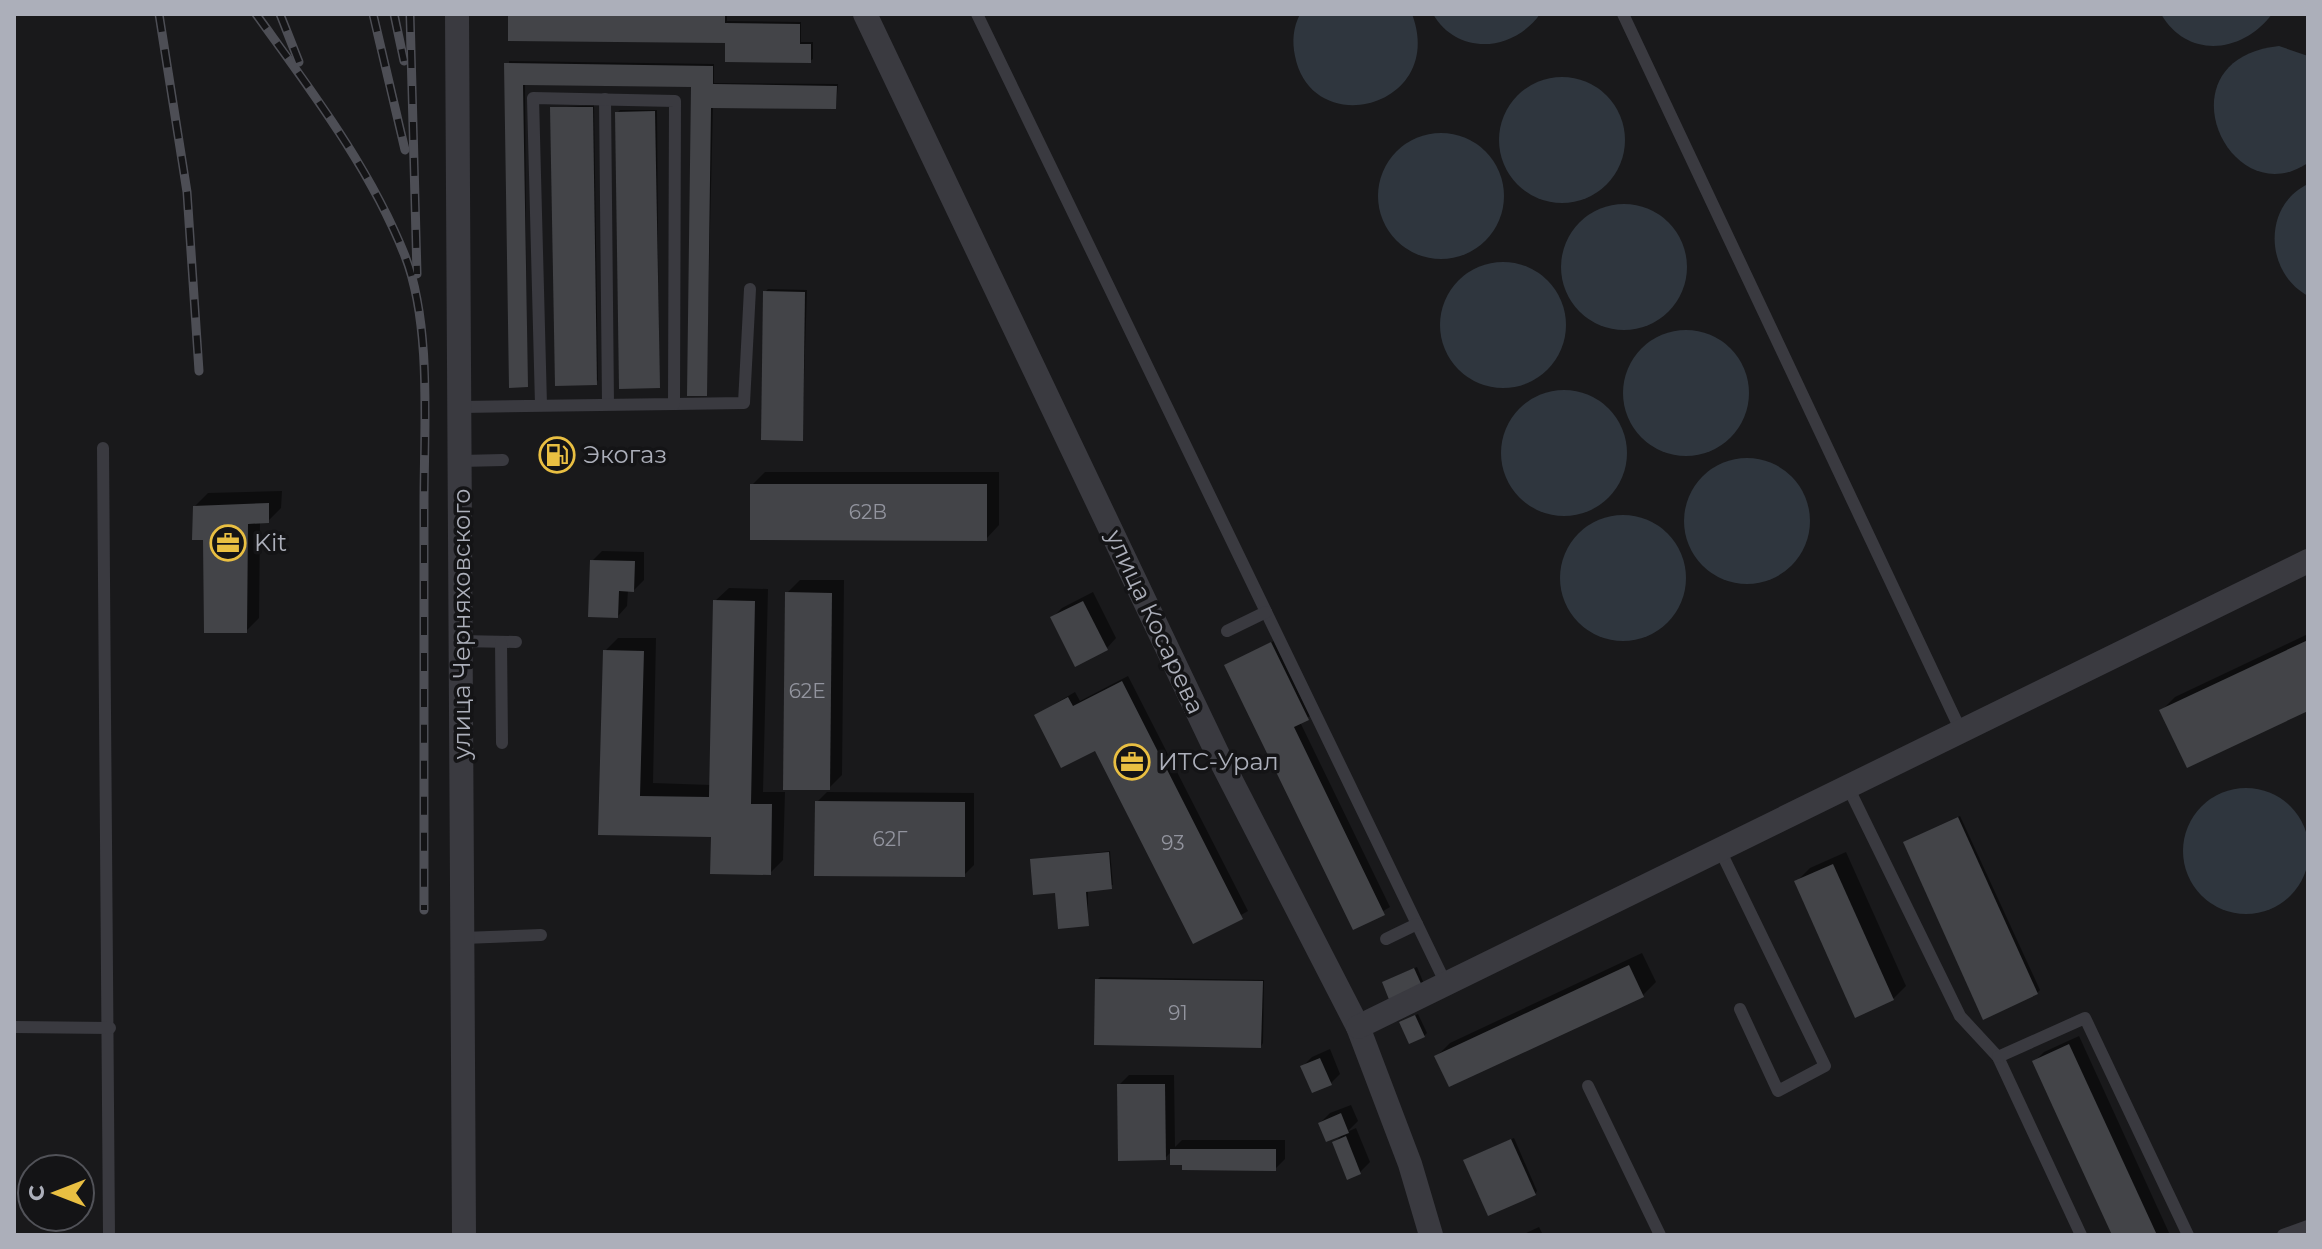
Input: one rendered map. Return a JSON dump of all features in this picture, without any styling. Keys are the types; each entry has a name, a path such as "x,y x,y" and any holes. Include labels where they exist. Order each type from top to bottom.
{"street":[{"name":"улица Черняховского","path":"457,14 464,1235"},
{"name":"улица Косарева","path":"865,14 1219,757 1358,1027 1410,1164 1431,1235"},
{"path":"1358,1027 2308,561"}],"lane":[{"path":"977,14 1446,984"},
{"path":"1623,14 1961,731"},
{"path":"541,405 533,98 675,101 674,404"},
{"path":"605,99 608,404"},
{"path":"461,407 744,403 750,289"},
{"path":"103,448 110,1028 109,1235"},
{"path":"461,461 503,460"},
{"path":"1227,631 1266,612"},
{"path":"461,641 516,642"},
{"path":"501,642 502,743"},
{"path":"1848,787 1960,1016 1998,1057 2081,1235"},
{"path":"1720,850 1825,1066 1778,1091 1740,1009"},
{"path":"1386,939 1417,924"},
{"path":"463,938 541,935"},
{"path":"1998,1057 2085,1018 2188,1235"},
{"path":"14,1027 110,1028"},
{"path":"1588,1086 1660,1235"},
{"path":"2283,1235 2308,1226"}],"shaded area":[{"path":"1300,14 1412,14 1418,46 1411,72 1395,91 1373,102 1349,105 1325,99 1306,83 1295,56 1294,35"},
{"path":"1433,14 1540,14 1516,36 1486,44 1471,43 1457,37 1444,28"},
{"path":"2161,14 2272,14 2246,37 2216,46 2186,39 2172,29"},
{"path":"2279,46 2308,56 2308,163 2279,174 2253,169 2232,153 2218,129 2214,103 2221,77 2242,57"},
{"path":"1562,77 1586,82 1606,96 1620,116 1625,140 1620,164 1606,184 1586,198 1562,203 1538,198 1518,184 1504,164 1499,140 1504,116 1518,96 1538,82"},
{"path":"1441,133 1465,138 1485,152 1499,172 1504,196 1499,220 1485,240 1465,254 1441,259 1417,254 1397,240 1383,220 1378,196 1383,172 1397,152 1417,138"},
{"path":"2308,184 2308,296 2283,272 2275,240 2276,223 2283,208 2293,194"},
{"path":"1624,204 1648,209 1668,223 1682,243 1687,267 1682,291 1668,311 1648,325 1624,330 1600,325 1580,311 1566,291 1561,267 1566,243 1580,223 1600,209"},
{"path":"1503,262 1527,267 1547,281 1561,301 1566,325 1561,349 1547,369 1527,383 1503,388 1479,383 1459,369 1445,349 1440,325 1445,301 1459,281 1479,267"},
{"path":"1686,330 1710,335 1730,349 1744,369 1749,393 1744,417 1730,437 1710,451 1686,456 1662,451 1642,437 1628,417 1623,393 1628,369 1642,349 1662,335"},
{"path":"1564,390 1588,395 1608,409 1622,429 1627,453 1622,477 1608,497 1588,511 1564,516 1540,511 1520,497 1506,477 1501,453 1506,429 1520,409 1540,395"},
{"path":"1747,458 1771,463 1791,477 1805,497 1810,521 1805,545 1791,565 1771,579 1747,584 1723,579 1703,565 1689,545 1684,521 1689,497 1703,477 1723,463"},
{"path":"1623,515 1647,520 1667,534 1681,554 1686,578 1681,602 1667,622 1647,636 1623,641 1599,636 1579,622 1565,602 1560,578 1565,554 1579,534 1599,520"},
{"path":"2246,788 2270,793 2290,807 2304,827 2309,851 2304,875 2290,895 2270,909 2246,914 2222,909 2202,895 2188,875 2183,851 2188,827 2202,807 2222,793"}],"building":[{"path":"508,14 725,14 725,23 800,24 800,44 811,44 811,63 725,62 725,43 508,41"},
{"path":"504,63 713,66 713,84 837,86 836,109 711,108 707,396 687,396 691,87 523,85 528,387 509,388"},
{"path":"550,107 593,107 597,385 555,386"},
{"path":"655,111 660,388 619,389 615,112"},
{"path":"763,291 805,292 803,441 761,440"},
{"path":"750,484 987,484 987,541 750,540"},
{"path":"269,503 269,523 248,524 247,633 204,633 203,540 192,540 193,506"},
{"path":"590,560 635,561 634,592 619,591 618,618 588,617"},
{"path":"785,592 832,593 830,790 783,790"},
{"path":"713,600 755,601 751,804 772,804 771,875 710,874 711,837 598,835 603,650 644,651 640,796 709,797"},
{"path":"1083,601 1108,650 1075,667 1050,617"},
{"path":"2308,640 2308,711 2187,768 2159,710"},
{"path":"1271,642 1309,720 1294,727 1385,915 1353,930 1224,665"},
{"path":"1122,681 1243,919 1193,944 1095,751 1061,768 1034,715 1068,697 1073,706"},
{"path":"815,801 965,802 965,877 814,876"},
{"path":"1958,817 2038,994 1983,1020 1903,842"},
{"path":"1109,852 1112,889 1086,892 1089,926 1058,929 1055,893 1033,895 1030,859"},
{"path":"1833,864 1894,1000 1855,1018 1794,881"},
{"path":"1629,965 1644,997 1449,1087 1434,1056"},
{"path":"1414,968 1423,988 1390,1002 1382,982"},
{"path":"1095,979 1263,981 1261,1048 1094,1045"},
{"path":"1415,1015 1425,1037 1409,1044 1399,1022"},
{"path":"2069,1044 2157,1235 2112,1235 2058,1118 2032,1061"},
{"path":"1320,1058 1332,1085 1312,1093 1300,1066"},
{"path":"1117,1084 1165,1084 1166,1160 1118,1161"},
{"path":"1341,1113 1349,1133 1326,1142 1318,1123"},
{"path":"1346,1136 1361,1174 1347,1180 1332,1142"},
{"path":"1511,1139 1536,1195 1488,1216 1463,1160"},
{"path":"1170,1149 1276,1149 1276,1171 1182,1170 1182,1165 1170,1165"}],"railway":[{"path":"159,14 187,192 199,371"},
{"path":"256,14 357,161 391,224 414,283 425,378 424,910"},
{"path":"280,14 299,62"},
{"path":"373,14 405,150"},
{"path":"394,14 404,61"},
{"path":"410,14 417,274"}],"place":[{"name":"Экогаз","path":"557,455"},
{"name":"Kit","path":"228,543"},
{"name":"ИТС-Урал","path":"1132,762"}]}
